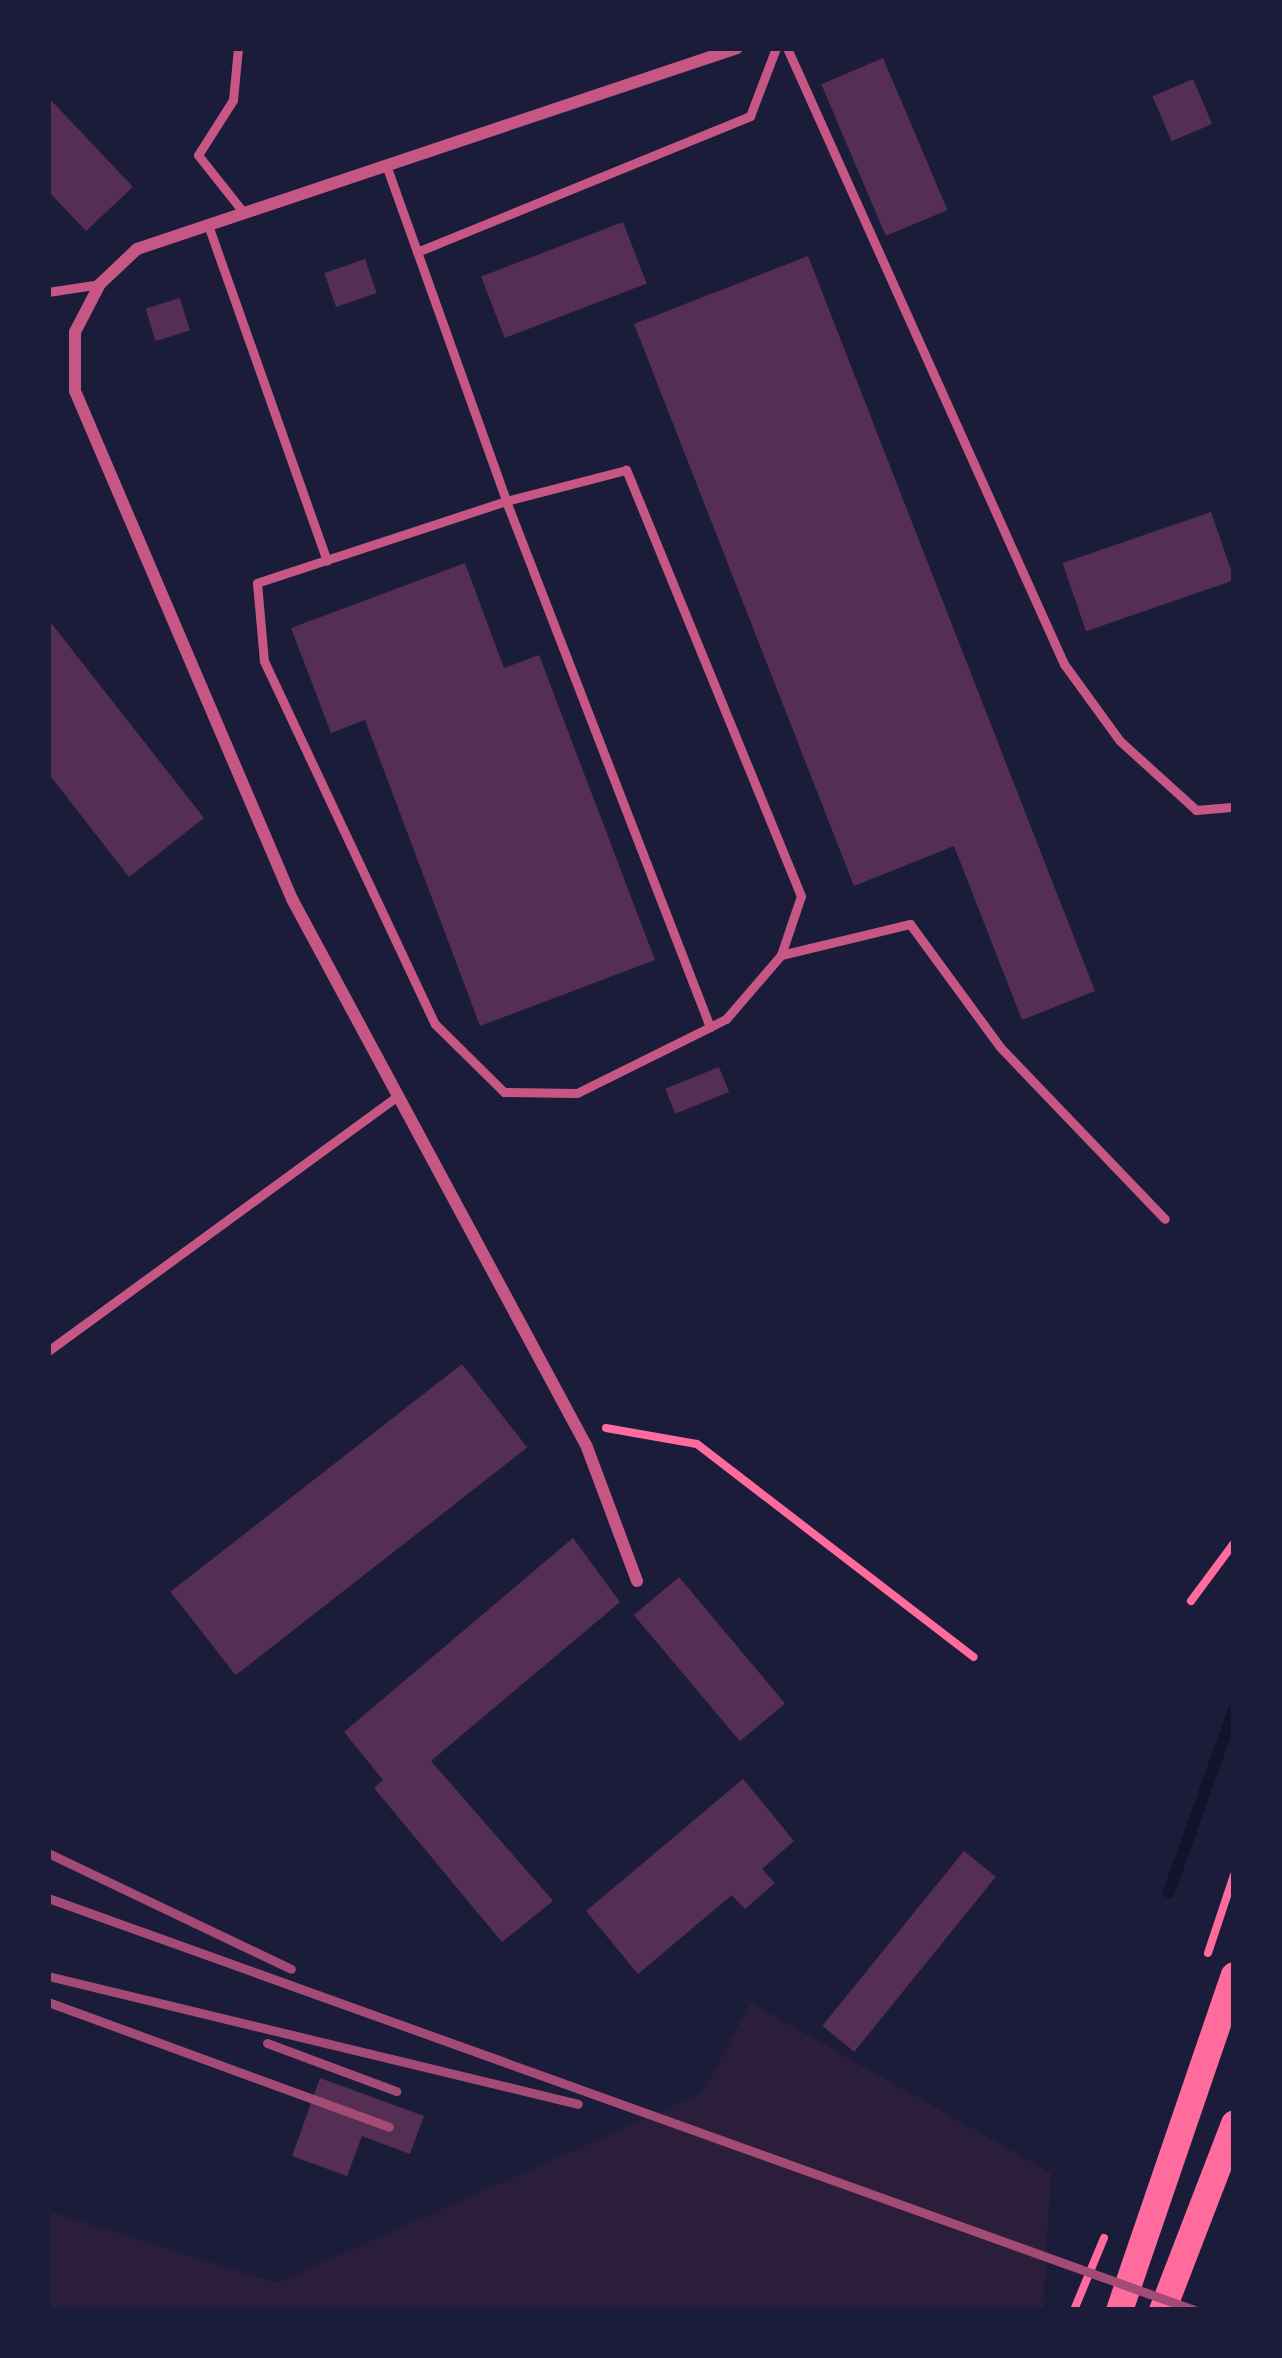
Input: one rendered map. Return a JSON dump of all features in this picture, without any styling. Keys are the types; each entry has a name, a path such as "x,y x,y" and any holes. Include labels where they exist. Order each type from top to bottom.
{"main road":[{"path":"1119,2310 1234,1975"},
{"path":"1162,2310 1234,2123"}],"street":[{"path":"637,1581 586,1447 394,1098 292,899 76,391 75,332 100,284 137,249 736,48"}],"lane":[{"path":"238,48 233,100 198,155 244,213"},
{"path":"417,252 750,116 776,48"},
{"path":"787,48 1064,664 1120,741 1196,809 1234,807"},
{"path":"386,165 506,501 710,1027"},
{"path":"208,225 327,561"},
{"path":"48,292 100,284"},
{"path":"626,470 801,896 781,955 710,1027 577,1093 504,1093 435,1024 264,661 257,583 506,501 626,470"},
{"path":"781,955 910,924 1000,1047 1165,1219"},
{"path":"48,1351 394,1098"}],"path":[{"path":"586,1447 608,1426 697,1444 974,1657"},
{"path":"1191,1601 1234,1543"},
{"path":"1074,2310 1110,2222"}],"shaded area":[{"path":"751,2003 1051,2173 1043,2310 48,2310 48,2211 277,2283 702,2093"}],"building":[{"path":"883,58 947,210 886,236 821,84"},
{"path":"1193,79 1212,124 1172,141 1152,96"},
{"path":"48,97 133,187 86,231 48,191"},
{"path":"623,222 647,284 505,338 481,276"},
{"path":"808,256 1095,991 1022,1020 954,846 854,886 634,324"},
{"path":"365,259 377,293 336,307 324,273"},
{"path":"180,298 190,331 156,341 146,309"},
{"path":"1211,512 1234,580 1086,631 1063,563"},
{"path":"465,563 504,668 539,655 655,960 480,1026 365,720 331,733 291,628"},
{"path":"48,619 204,818 129,877 48,773"},
{"path":"719,1067 729,1092 675,1114 665,1089"},
{"path":"462,1364 527,1448 236,1675 170,1592"},
{"path":"573,1538 620,1602 431,1761 553,1901 502,1942 374,1788 383,1780 344,1732"},
{"path":"679,1577 785,1703 740,1741 634,1615"},
{"path":"743,1779 794,1841 762,1869 775,1883 745,1909 732,1895 638,1974 586,1911"},
{"path":"964,1851 996,1877 854,2052 822,2026"},
{"path":"320,2078 424,2116 410,2154 362,2136 347,2176 292,2156"}],"waterway":[{"path":"1169,1892 1234,1709"}],"railway":[{"path":"48,1853 291,1969"},
{"path":"48,1898 1194,2310"},
{"path":"48,1976 578,2104"},
{"path":"48,2002 389,2127"},
{"path":"267,2043 396,2091"}]}
